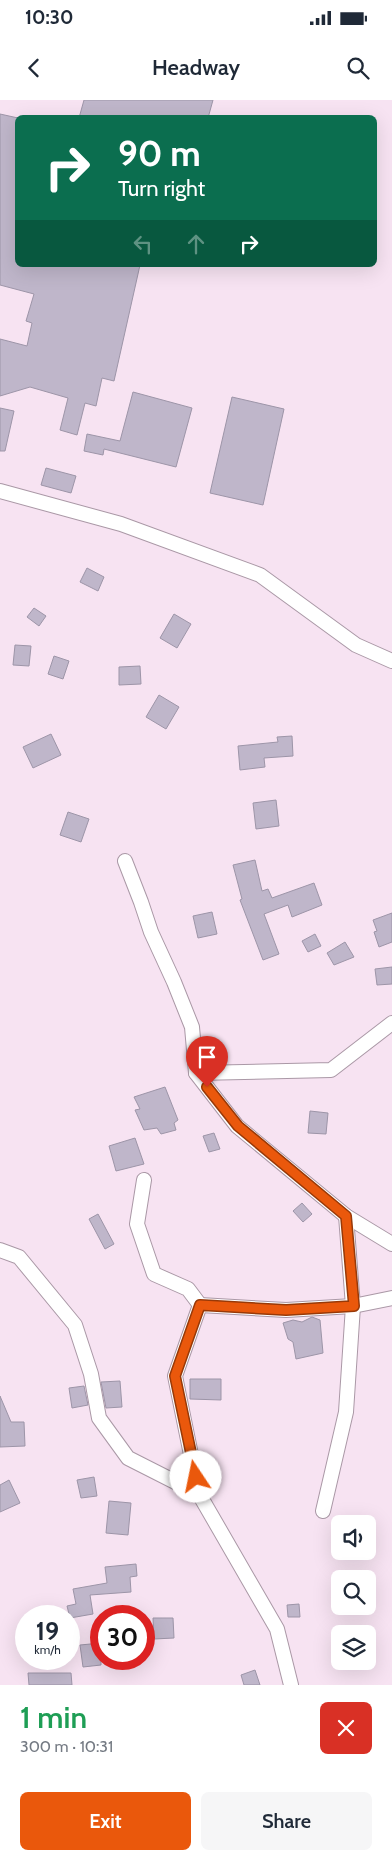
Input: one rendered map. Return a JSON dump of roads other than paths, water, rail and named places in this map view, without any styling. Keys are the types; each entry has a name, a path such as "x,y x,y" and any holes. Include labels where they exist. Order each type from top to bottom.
{"street":[{"path":"0,491 120,524 260,575 356,645 392,661"},
{"path":"125,861 142,902 151,932 192,1027 196,1074 238,1126 346,1216 392,1244"},
{"path":"196,1074 331,1070 392,1023"},
{"path":"144,1180 137,1224 154,1274 188,1289 200,1305 286,1310 354,1306 392,1298"},
{"path":"323,1511 346,1412 354,1306 346,1216"},
{"path":"0,1250 19,1257 75,1325 91,1374 100,1418 128,1458 199,1494"},
{"path":"200,1305 175,1376 199,1494 277,1629 291,1685"}]}
